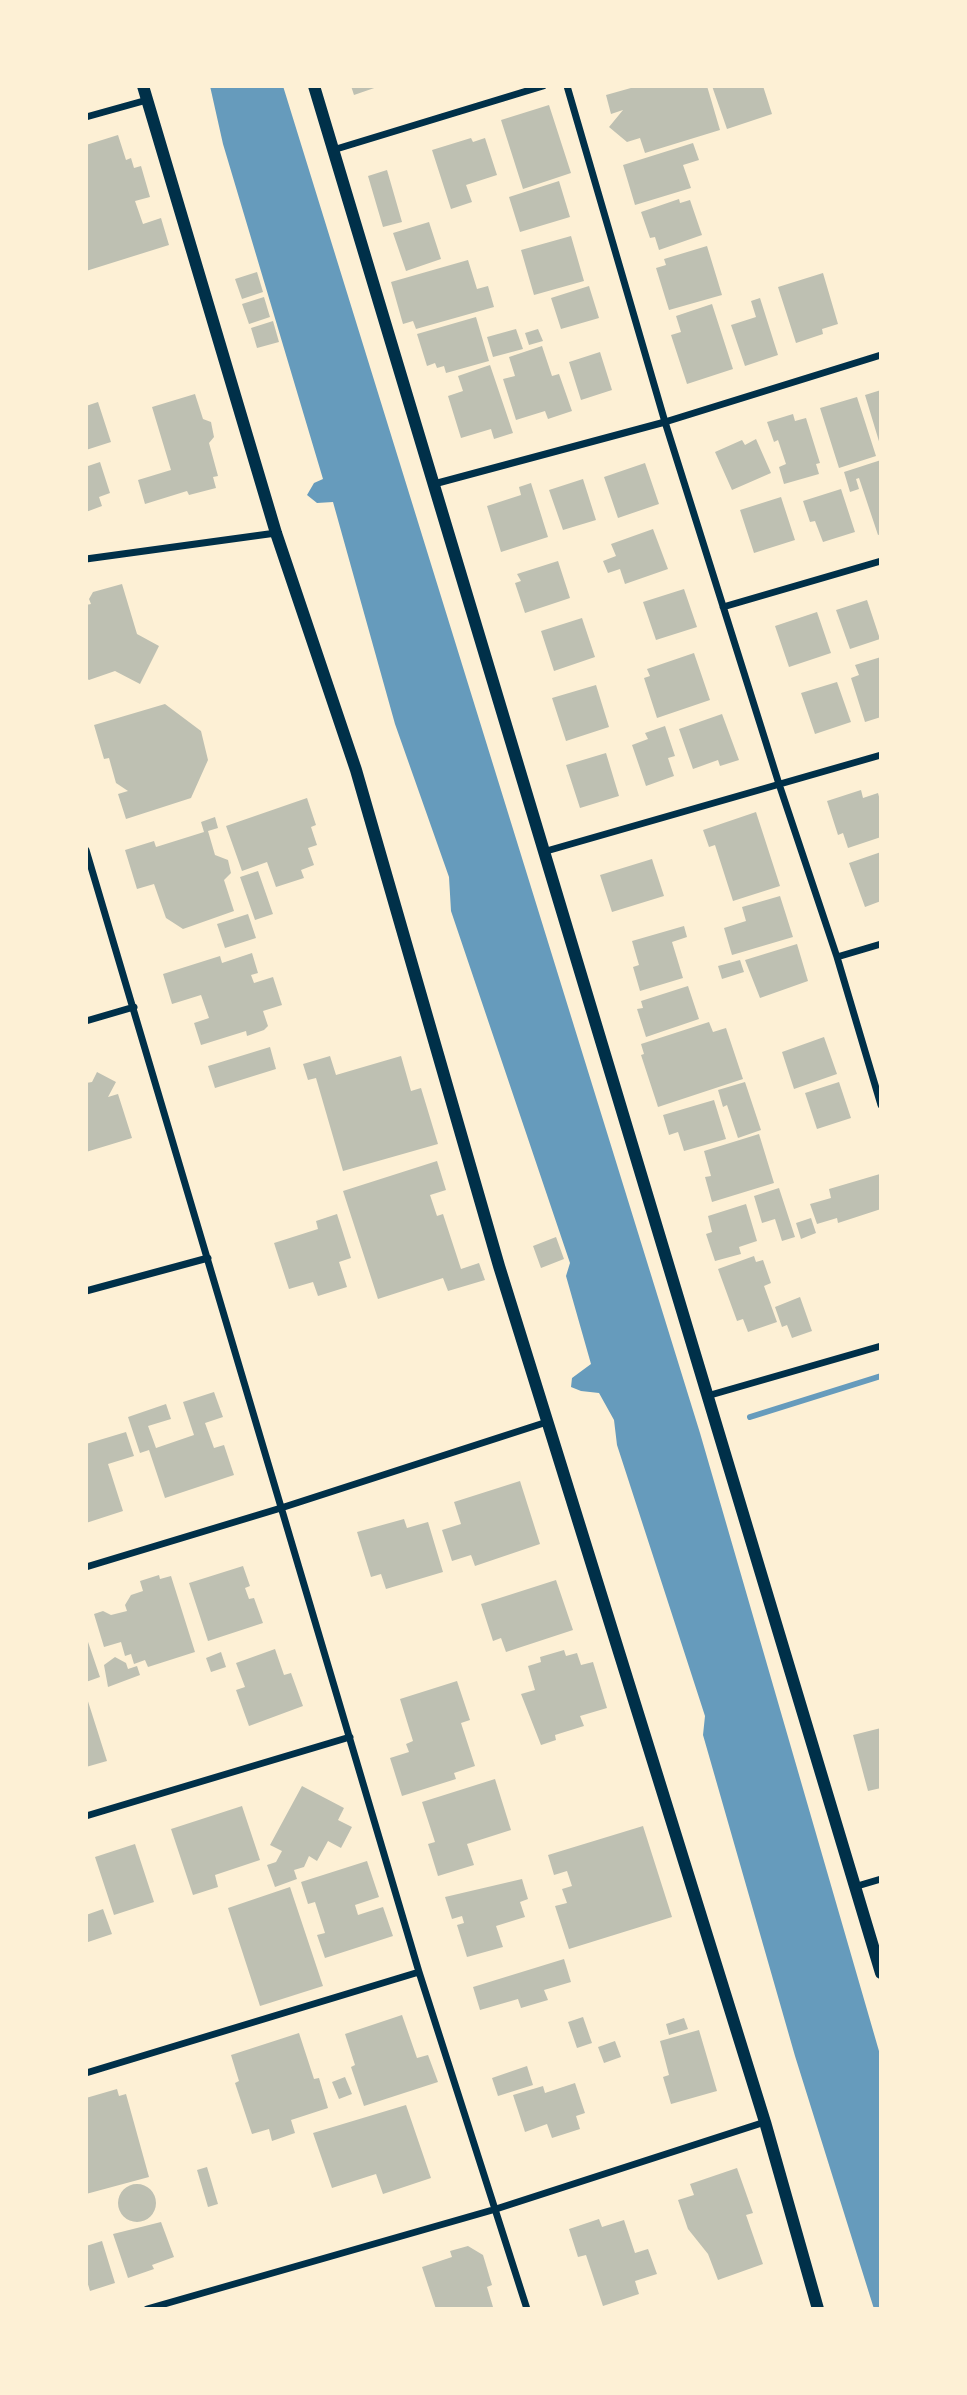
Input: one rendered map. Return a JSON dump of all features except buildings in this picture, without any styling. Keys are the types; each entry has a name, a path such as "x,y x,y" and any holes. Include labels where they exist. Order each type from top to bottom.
{"street":[{"path":"143,86 276,533 356,769 499,1266 765,2122 818,2309"},
{"path":"314,86 881,1973"},
{"path":"334,150 543,86"},
{"path":"567,86 665,422 779,784 837,957 881,1105"},
{"path":"86,117 147,100"},
{"path":"434,484 665,422 881,355"},
{"path":"86,559 276,533"},
{"path":"723,607 881,561"},
{"path":"543,852 881,755"},
{"path":"86,849 419,1972 527,2309"},
{"path":"837,957 881,944"},
{"path":"86,1021 134,1007"},
{"path":"86,1291 208,1258"},
{"path":"707,1396 881,1346"},
{"path":"86,1567 281,1508 547,1422"},
{"path":"86,1816 350,1737"},
{"path":"854,1887 881,1879"},
{"path":"86,2073 419,1972"},
{"path":"147,2309 496,2209 765,2122"}],"water":[{"path":"210,86 283,86 700,1433 881,2058 881,2309 874,2309 795,2056 703,1735 705,1716 617,1445 614,1420 599,1393 571,1387 572,1378 591,1364 566,1276 570,1263 451,911 449,877 395,724 333,502 317,503 307,495 314,483 323,479 223,144"}],"waterway":[{"path":"750,1417 881,1376"}]}
